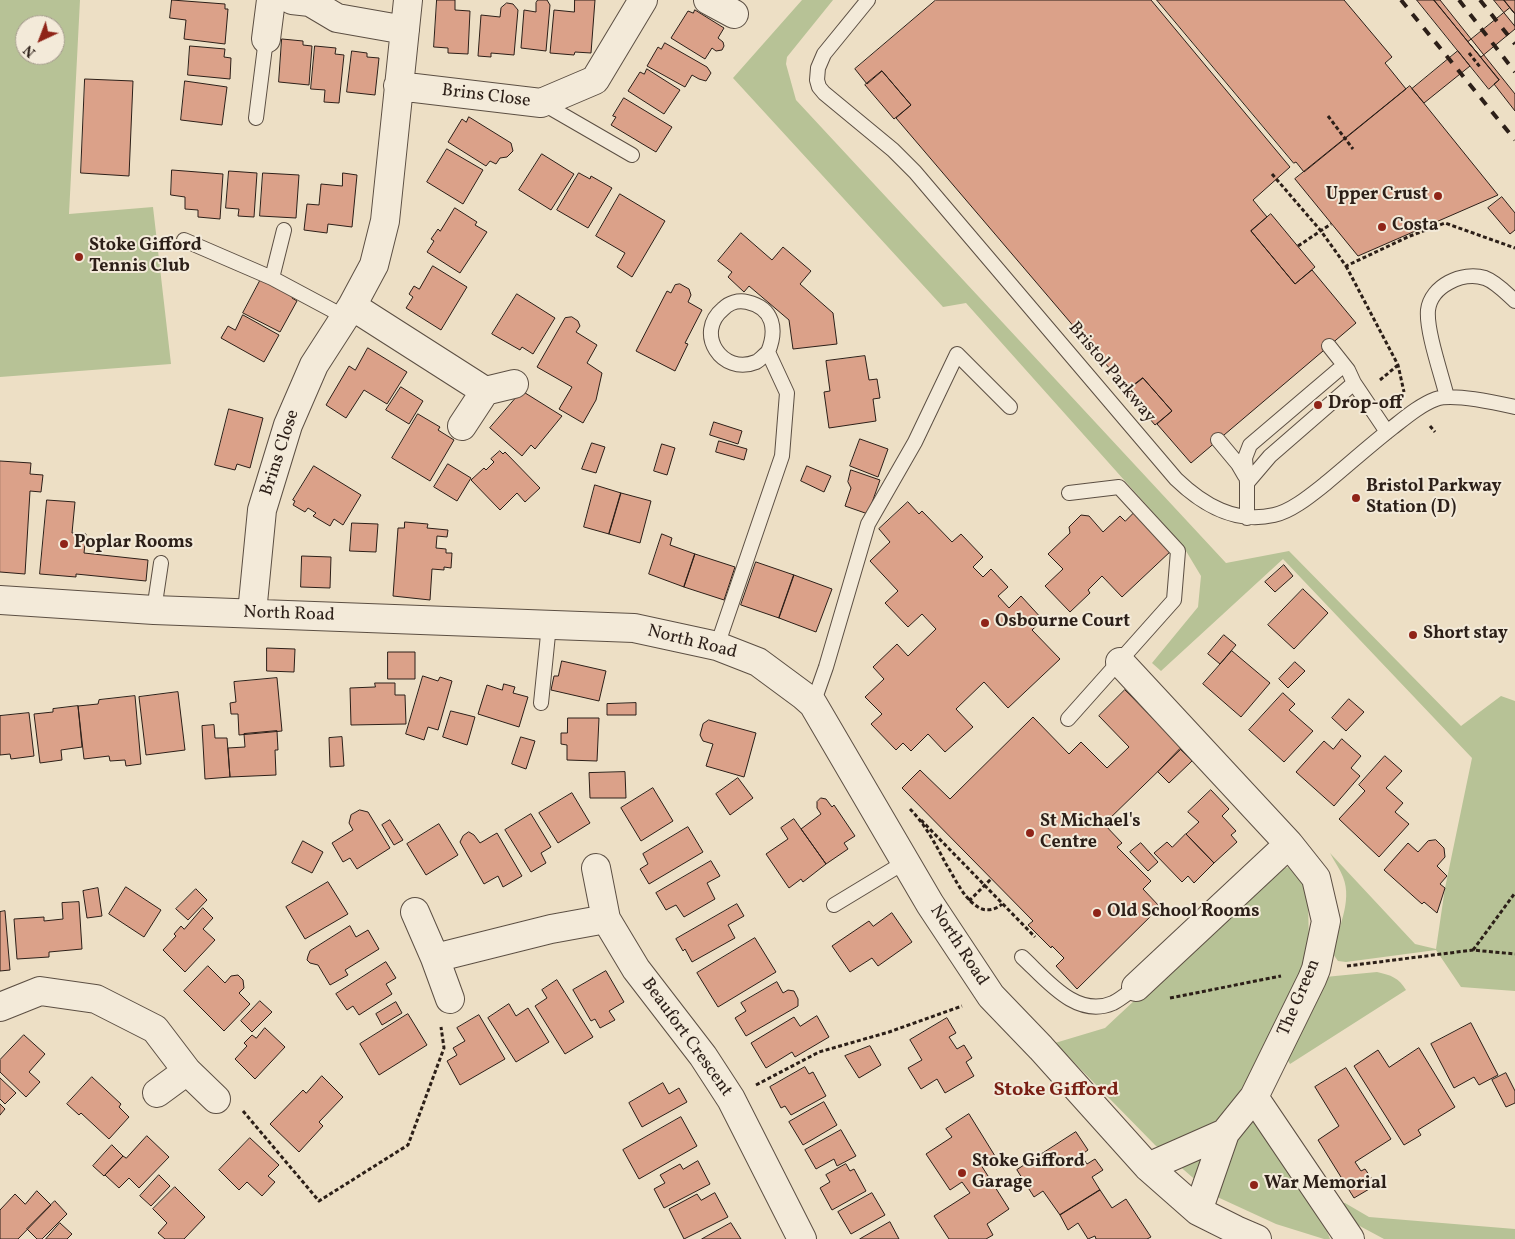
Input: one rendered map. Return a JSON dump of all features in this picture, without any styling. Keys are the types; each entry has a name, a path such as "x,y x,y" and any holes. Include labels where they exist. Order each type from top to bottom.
{"street":[{"path":"266,39 271,0"},
{"path":"292,0 310,2 337,18 405,30"},
{"name":"Brins Close","path":"252,613 262,510 288,425 314,365 349,311 374,265 385,221 408,0"},
{"name":"Brins Close","path":"398,86 541,103 595,80 643,0"},
{"path":"708,0 734,14"},
{"path":"349,311 485,391"},
{"path":"462,426 485,391 514,384"},
{"name":"North Road","path":"0,600 154,610 634,628 717,646 758,662 813,704 930,904 991,996 1041,1048 1148,1167 1198,1211 1242,1236"},
{"name":"The Green","path":"1120,662 1289,844 1316,878 1326,921 1316,969 1312,979 1254,1097 1225,1133 1198,1211"},
{"path":"1136,987 1289,844"},
{"name":"Beaufort Crescent","path":"596,868 606,919 636,969 704,1056 731,1099 802,1239"},
{"path":"415,912 436,958 450,999"},
{"path":"436,958 551,929 606,919"},
{"path":"0,1007 40,991 96,998 155,1029 186,1070 216,1099"},
{"path":"157,1093 186,1070"},
{"path":"1254,1097 1350,1239"},
{"name":"The Green","path":"1148,1167 1225,1133"}],"lane":[{"name":"Bristol Parkway","path":"868,0 824,54 817,74 819,87 915,172 1176,478 1191,494 1209,506 1228,514 1247,518 1275,515 1306,500 1387,432 1416,410 1437,398 1447,397 1515,407"},
{"path":"256,118 266,39"},
{"path":"541,103 632,155"},
{"path":"272,278 284,230"},
{"path":"184,240 349,311"},
{"path":"1447,397 1429,324 1428,311 1435,293 1444,285 1454,280 1476,277 1493,282 1515,301"},
{"path":"717,646 782,456 787,393 768,352 773,340 773,325 767,313 755,304 741,301 728,304 717,314 711,326 711,341 718,354 723,358 729,362 743,365 757,362 768,352"},
{"path":"1329,346 1348,370 1354,383 1387,432"},
{"path":"813,704 826,667 868,524 915,442 957,354 1010,407"},
{"path":"1247,518 1245,458 1250,446 1344,365"},
{"path":"1247,484 1270,456 1354,383"},
{"path":"1218,440 1244,473 1247,484"},
{"path":"1068,719 1174,600 1178,551 1119,487 1069,493"},
{"path":"154,610 161,563"},
{"path":"541,703 549,625"},
{"path":"834,905 905,862"},
{"path":"1022,957 1058,993 1092,1007 1102,1007 1115,1002 1136,987"}],"path":[{"path":"1469,53 1480,67"},
{"path":"1328,116 1353,149"},
{"path":"1272,174 1321,231 1346,266 1398,364 1405,394 1435,432"},
{"path":"1346,266 1409,235 1445,223 1515,248"},
{"path":"1298,246 1332,224"},
{"path":"915,814 1036,938"},
{"path":"965,906 992,878"},
{"path":"1472,950 1515,893"},
{"path":"731,1099 819,1052 889,1032 991,996"},
{"path":"216,1099 238,1106 320,1202 408,1145 444,1048 438,1012 450,999"}],"green space":[{"name":"Stoke Gifford Tennis Club","path":"0,0 80,0 69,214 153,207 171,364 0,377"},
{"path":"802,0 833,0 787,57 786,64 796,100 1226,563 1289,551 1461,726 1501,696 1515,701 1515,991 1461,987 1436,950 1346,962 1338,961 1333,954 1345,906 1346,886 1342,874 1330,853 1415,944 1436,949 1445,888 1472,758 1283,559 1161,671 1152,663 1198,607 1201,576 1183,546 966,303 943,307 733,78"},
{"path":"1289,867 1302,880 1308,896 1309,951 1243,1096 1324,1223 1330,1239 1324,1239 1276,1224 1213,1195 1155,1145 1055,1043 1105,1028 1273,871"},
{"path":"1377,972 1394,978 1406,990 1290,1064 1284,1054 1325,977"},
{"path":"1339,1203 1345,1203 1369,1217 1515,1229 1515,1239 1384,1239 1356,1224"}],"building":[{"path":"172,0 225,4 225,9 228,9 225,44 184,39 186,20 170,18"},
{"path":"437,0 455,0 455,10 470,11 468,54 448,53 448,48 434,47"},
{"path":"538,0 547,0 550,5 546,51 521,48 524,10 536,12"},
{"path":"575,0 595,0 591,53 575,52 574,55 550,53 554,10 574,12"},
{"path":"936,0 1151,0 1290,167 1253,200 1267,217 1251,231 1295,284 1312,270 1356,323 1191,463 1157,424 1172,411 1143,378 1128,390 896,118 911,105 882,71 867,84 855,69"},
{"path":"1157,0 1344,0 1392,57 1385,63 1406,89 1304,172 1296,162 1294,163"},
{"path":"1417,0 1434,0 1499,80 1489,89"},
{"path":"1434,0 1440,0 1515,94 1515,111 1494,84 1499,80"},
{"path":"1494,0 1504,0 1515,14 1515,26"},
{"path":"1504,0 1515,0 1515,14 1510,8"},
{"path":"507,3 513,4 518,10 514,55 491,53 491,57 478,56 481,15 500,17 501,8"},
{"path":"1510,8 1515,14 1515,29 1481,57 1468,42"},
{"path":"695,10 724,28 718,38 723,42 722,50 716,51 712,48 705,59 671,38 688,11 693,13"},
{"path":"282,39 303,41 303,45 312,46 309,85 279,82"},
{"path":"665,43 707,67 711,73 706,81 692,75 685,87 647,66 658,47 661,49"},
{"path":"190,46 225,49 224,57 231,58 230,79 188,75"},
{"path":"315,46 336,48 335,54 344,55 339,103 324,102 325,90 311,89"},
{"path":"352,51 367,53 367,57 379,58 375,95 347,92"},
{"path":"1458,51 1470,66 1424,103 1412,89"},
{"path":"647,69 680,90 664,114 628,91 640,72 644,74"},
{"path":"882,71 911,105 894,119 865,85"},
{"path":"85,79 133,81 129,176 81,173"},
{"path":"185,81 227,87 222,125 181,120"},
{"path":"1410,86 1498,195 1358,256 1295,179"},
{"path":"624,98 672,127 656,152 611,125 616,117 613,116"},
{"path":"469,117 511,143 513,151 507,157 500,158 496,164 490,161 486,166 448,142 462,119 466,122"},
{"path":"447,149 483,170 463,204 427,182"},
{"path":"542,154 574,174 551,210 519,190"},
{"path":"172,170 223,174 220,219 198,217 198,210 185,209 185,197 171,195"},
{"path":"229,171 257,173 254,217 238,216 239,209 226,208"},
{"path":"263,173 299,175 296,218 260,216"},
{"path":"343,173 357,175 352,227 328,224 327,233 304,230 307,204 319,205 321,184 342,186"},
{"path":"579,173 590,179 591,176 612,188 588,228 557,210"},
{"path":"620,194 665,221 632,277 617,267 625,253 596,236"},
{"path":"1502,197 1515,213 1515,230 1510,234 1488,208"},
{"path":"455,208 477,222 475,225 487,232 460,273 427,252 434,241 431,239 438,229 440,231"},
{"path":"1271,214 1315,267 1295,284 1251,231"},
{"path":"741,233 772,260 783,247 811,271 800,284 833,313 837,344 793,349 789,320 749,286 744,292 728,277 732,272 718,261"},
{"path":"433,266 467,287 441,330 406,308 413,297 409,294 414,286 419,289"},
{"path":"261,279 293,296 292,298 297,301 280,332 243,313"},
{"path":"680,284 689,289 691,295 688,302 702,310 685,343 688,344 675,371 636,351 667,291 671,293 675,285"},
{"path":"517,294 555,318 533,354 522,347 520,350 492,334"},
{"path":"243,315 279,335 264,362 221,338 228,326 235,330"},
{"path":"572,317 578,321 580,326 576,332 597,345 587,363 602,373 596,400 583,423 559,409 572,387 537,367 565,318"},
{"path":"368,348 407,372 387,404 364,390 346,418 326,405 349,366 355,370"},
{"path":"865,356 869,380 877,379 880,398 873,399 876,421 829,428 824,392 830,391 826,361"},
{"path":"1143,378 1172,411 1155,425 1126,391"},
{"path":"401,387 423,401 409,424 386,410"},
{"path":"522,391 562,416 535,449 531,445 522,456 490,428"},
{"path":"229,409 263,418 250,468 237,464 235,470 215,465"},
{"path":"418,414 440,427 438,430 454,440 430,481 392,458"},
{"path":"714,422 742,431 738,444 710,435"},
{"path":"860,439 888,449 878,477 850,466"},
{"path":"719,441 747,449 744,460 716,452"},
{"path":"592,443 605,447 596,473 582,469"},
{"path":"662,444 675,448 667,475 654,471"},
{"path":"500,451 503,454 505,452 540,488 525,502 517,493 500,510 471,480 494,462 491,459"},
{"path":"0,461 31,463 30,474 43,475 41,492 30,491 25,574 0,572"},
{"path":"448,464 471,478 457,501 434,487"},
{"path":"314,466 361,495 343,525 334,519 330,526 313,516 316,513 308,508 305,512 293,505 295,501 293,500"},
{"path":"807,466 831,476 824,492 801,481"},
{"path":"851,470 880,480 868,514 845,506 851,488 848,482"},
{"path":"595,485 621,493 609,534 584,527"},
{"path":"621,493 651,501 640,543 609,534"},
{"name":"Poplar Rooms","path":"47,500 75,502 72,533 86,534 84,553 148,560 146,581 76,574 76,577 40,574"},
{"name":"Osbourne Court","path":"908,502 919,514 922,511 952,542 961,534 983,557 973,567 983,577 991,569 1008,587 998,596 1009,608 1021,596 1043,620 1032,630 1060,659 1008,708 984,682 956,709 973,727 945,752 928,734 911,751 903,743 896,750 871,724 882,714 865,697 884,679 873,667 897,644 908,656 936,629 922,614 908,627 885,603 898,591 870,561 890,542 879,529"},
{"path":"1135,512 1172,550 1122,597 1102,576 1088,590 1090,593 1070,612 1045,586 1063,569 1048,554 1070,533 1069,527 1081,515 1089,516 1103,532 1120,516 1125,521"},
{"path":"405,522 428,524 427,528 448,530 447,537 437,536 436,548 446,549 446,553 452,553 451,568 444,567 444,570 432,569 430,600 393,596 398,528 404,528"},
{"path":"352,523 378,524 376,552 350,551"},
{"path":"662,534 672,538 670,545 695,554 684,587 649,574"},
{"path":"695,554 735,567 724,600 684,587"},
{"path":"302,556 331,557 330,588 301,587"},
{"path":"756,562 794,575 779,618 741,605"},
{"path":"1284,565 1293,576 1275,592 1265,582"},
{"path":"794,575 832,589 816,632 779,618"},
{"path":"1303,589 1328,613 1294,649 1268,625"},
{"path":"1224,635 1236,645 1220,664 1208,654"},
{"path":"267,648 295,649 294,672 267,671"},
{"path":"1232,651 1270,683 1241,717 1203,684"},
{"path":"388,652 415,652 415,679 388,679"},
{"path":"562,661 606,671 599,701 551,690 554,676 558,676"},
{"path":"1295,662 1305,671 1288,688 1279,679"},
{"path":"423,676 438,681 440,677 452,681 438,730 428,727 424,740 406,734"},
{"path":"277,678 282,731 239,735 238,714 231,714 230,703 236,702 234,682"},
{"path":"375,683 395,683 395,695 405,695 406,724 351,725 350,688 375,687"},
{"path":"504,684 515,687 513,693 528,697 519,727 478,714 487,685 502,690"},
{"name":"St Michael's Centre","path":"1125,690 1182,748 1104,824 1122,843 1117,847 1151,881 1143,889 1160,907 1077,989 1056,966 1064,958 1028,925 1033,921 902,788 920,770 950,799 1033,717 1069,754 1081,742 1107,768 1129,747 1099,716"},
{"path":"178,692 185,750 146,755 139,697"},
{"path":"1283,693 1295,704 1289,710 1313,731 1284,762 1249,730"},
{"path":"135,696 141,764 126,766 125,760 110,761 109,756 84,759 78,706 98,704 99,700"},
{"path":"1349,699 1364,712 1346,731 1332,718"},
{"path":"636,703 636,715 607,715 607,704"},
{"path":"78,706 82,747 61,750 62,760 40,763 34,714 53,712 53,709"},
{"path":"451,711 475,717 467,745 443,737"},
{"path":"29,713 34,756 11,759 10,754 0,755 0,716"},
{"path":"568,718 599,718 597,761 567,760 567,745 561,744 561,733 567,733"},
{"path":"709,720 756,733 744,777 706,766 713,744 703,741 700,735 703,724"},
{"path":"214,725 215,738 227,738 230,777 205,779 202,726"},
{"path":"277,731 278,750 275,750 276,775 230,777 228,748 245,747 244,734"},
{"path":"342,737 344,766 330,767 329,738"},
{"path":"521,737 535,741 526,769 512,764"},
{"path":"1342,739 1361,756 1351,768 1360,776 1334,806 1296,772 1324,741 1333,749"},
{"path":"1180,749 1192,761 1169,783 1158,772"},
{"path":"1385,756 1402,771 1386,788 1403,803 1395,812 1409,824 1379,857 1339,819 1365,791 1359,785"},
{"path":"625,772 626,798 590,798 589,773"},
{"path":"738,778 753,798 730,815 716,794"},
{"path":"653,788 673,821 641,841 621,808"},
{"path":"1211,790 1229,809 1222,816 1236,831 1231,835 1237,842 1214,863 1186,834 1199,822 1188,812"},
{"path":"572,793 590,823 558,843 539,813"},
{"path":"821,798 826,799 832,807 834,805 855,836 844,843 848,849 826,864 801,829 821,814 817,808 817,802"},
{"path":"360,810 368,812 390,848 357,869 350,858 343,862 332,843 353,830 349,823 351,815"},
{"path":"531,814 551,847 541,853 546,863 531,872 505,830"},
{"path":"794,819 826,864 803,882 801,879 789,888 766,854 788,839 781,828"},
{"path":"390,820 403,840 394,845 382,825"},
{"path":"439,824 458,855 426,875 407,844"},
{"path":"688,827 703,852 649,884 640,869 648,864 643,854"},
{"path":"469,832 480,843 497,833 522,876 503,887 498,876 484,884 460,842 463,836"},
{"path":"1186,834 1214,863 1194,883 1188,876 1182,882 1154,853 1167,842 1172,847"},
{"path":"1436,840 1444,848 1445,857 1437,866 1447,876 1440,884 1445,888 1437,913 1424,902 1422,904 1384,870 1408,843 1418,852 1428,841"},
{"path":"303,841 323,852 312,873 292,863"},
{"path":"1141,843 1158,862 1148,871 1130,852"},
{"path":"711,861 720,876 707,883 715,899 684,917 676,905 666,910 656,893"},
{"path":"328,882 348,914 305,939 286,907"},
{"path":"126,887 161,910 144,937 109,914"},
{"path":"98,888 102,916 87,918 83,891"},
{"path":"196,889 207,900 188,920 176,909"},
{"path":"79,902 82,949 49,952 49,957 17,959 14,919 44,917 44,921 63,919 62,903"},
{"path":"737,904 744,916 728,925 735,938 692,962 685,949 683,951 676,939"},
{"path":"203,908 213,918 203,929 215,940 185,972 163,950 176,936 174,934 181,926 184,929"},
{"path":"5,911 10,970 0,971 0,912"},
{"path":"892,913 912,942 878,966 872,958 850,972 832,946 869,921 873,926"},
{"path":"350,926 356,937 368,930 379,949 345,970 348,975 330,985 318,965 307,960 308,956 310,951"},
{"path":"755,938 776,972 718,1007 697,973"},
{"path":"386,962 396,978 386,984 392,994 359,1015 353,1006 347,1010 336,994"},
{"path":"208,966 225,983 231,976 238,975 243,980 244,988 239,993 250,1004 224,1031 184,991"},
{"path":"606,971 624,1002 609,1011 615,1020 600,1028 595,1019 591,1021 573,990"},
{"path":"557,980 593,1037 565,1054 535,1006 547,998 542,990"},
{"path":"777,982 783,993 788,990 794,991 798,999 798,1006 746,1036 735,1018 746,1011 741,1003"},
{"path":"260,1001 272,1012 252,1032 241,1021"},
{"path":"396,1002 402,1013 382,1025 376,1014"},
{"path":"509,1004 516,1016 528,1008 549,1042 516,1062 488,1018"},
{"path":"408,1014 427,1045 379,1075 360,1044"},
{"path":"479,1015 505,1059 460,1085 447,1061 457,1055 453,1048 465,1041 457,1028"},
{"path":"817,1016 829,1037 795,1057 792,1052 766,1068 751,1043 794,1017 800,1026"},
{"path":"947,1018 956,1033 949,1037 957,1049 964,1045 972,1058 966,1062 974,1076 945,1093 937,1079 921,1089 908,1068 922,1060 910,1040"},
{"path":"1471,1023 1498,1075 1479,1085 1474,1077 1454,1088 1431,1044"},
{"path":"265,1028 285,1047 255,1079 235,1059 247,1046 244,1043 252,1035 256,1038"},
{"path":"24,1035 45,1054 29,1072 40,1082 26,1097 0,1072 0,1060"},
{"path":"870,1046 881,1065 859,1078 845,1056"},
{"path":"1419,1048 1455,1107 1418,1130 1421,1135 1404,1145 1354,1066 1378,1050 1389,1067"},
{"path":"805,1067 809,1074 813,1072 826,1096 791,1115 785,1106 781,1108 770,1087"},
{"path":"1346,1068 1391,1139 1355,1162 1361,1171 1365,1169 1376,1185 1354,1198 1318,1140 1339,1126 1315,1087"},
{"path":"1506,1073 1515,1091 1515,1103 1506,1107 1492,1080"},
{"path":"322,1076 343,1097 319,1122 323,1126 299,1152 270,1124 303,1090 306,1093"},
{"path":"92,1077 121,1104 119,1107 129,1117 109,1139 81,1113 79,1115 67,1104"},
{"path":"0,1078 16,1093 5,1104 0,1099"},
{"path":"663,1083 669,1094 679,1088 687,1102 642,1127 629,1103"},
{"path":"824,1102 837,1125 803,1145 789,1122"},
{"path":"0,1104 5,1109 0,1115"},
{"name":"Stoke Gifford Garage","path":"969,1114 995,1156 981,1165 1009,1209 987,1224 993,1235 986,1239 949,1239 934,1216 970,1193 962,1182 950,1190 926,1154 952,1137 946,1129"},
{"path":"681,1117 697,1146 639,1179 623,1150"},
{"path":"841,1130 856,1156 837,1166 834,1159 816,1169 805,1150"},
{"path":"1076,1132 1088,1150 1081,1155 1087,1164 1095,1159 1103,1170 1092,1177 1100,1190 1060,1215 1043,1191 1034,1197 1017,1170"},
{"path":"147,1136 169,1157 139,1188 129,1178 119,1188 105,1175 123,1156 126,1158"},
{"path":"250,1138 279,1165 268,1176 275,1182 262,1196 247,1182 239,1190 219,1170"},
{"path":"112,1145 123,1156 104,1176 93,1166"},
{"path":"698,1161 710,1184 664,1208 654,1189 665,1183 660,1175 680,1164 683,1169"},
{"path":"846,1164 850,1171 854,1169 866,1191 832,1210 820,1188 830,1182 826,1175"},
{"path":"159,1175 170,1186 151,1206 140,1196"},
{"path":"175,1187 205,1217 184,1239 165,1239 158,1233 167,1223 153,1209"},
{"path":"1100,1190 1112,1208 1126,1199 1151,1237 1147,1239 1096,1239 1095,1236 1088,1239 1078,1223 1068,1230 1060,1215"},
{"path":"37,1191 51,1205 18,1239 0,1239 0,1210 15,1194 25,1204"},
{"path":"715,1193 728,1217 684,1239 669,1209 697,1194 701,1200"},
{"path":"872,1193 885,1215 851,1234 838,1212"},
{"path":"55,1201 67,1214 42,1239 37,1239 27,1229"},
{"path":"890,1222 899,1239 860,1239"},
{"path":"60,1223 72,1234 67,1239 46,1239"},
{"path":"731,1223 741,1239 702,1239"}],"railway":[{"path":"1401,0 1515,140"},
{"path":"1459,0 1515,72"},
{"path":"1480,0 1515,44"}],"place":[{"name":"Upper Crust","path":"1438,196"},
{"name":"Costa","path":"1382,227"},
{"name":"Stoke Gifford Tennis Club","path":"79,257"},
{"name":"Drop-off","path":"1318,405"},
{"name":"Bristol Parkway Station (D)","path":"1356,498"},
{"name":"Poplar Rooms","path":"64,544"},
{"name":"Osbourne Court","path":"985,623"},
{"name":"Short stay","path":"1413,635"},
{"name":"St Michael's Centre","path":"1030,833"},
{"name":"Old School Rooms","path":"1097,913"},
{"name":"Stoke Gifford Garage","path":"962,1173"},
{"name":"War Memorial","path":"1254,1185"}],"district":[{"name":"Stoke Gifford","path":"1056,1091"}]}
